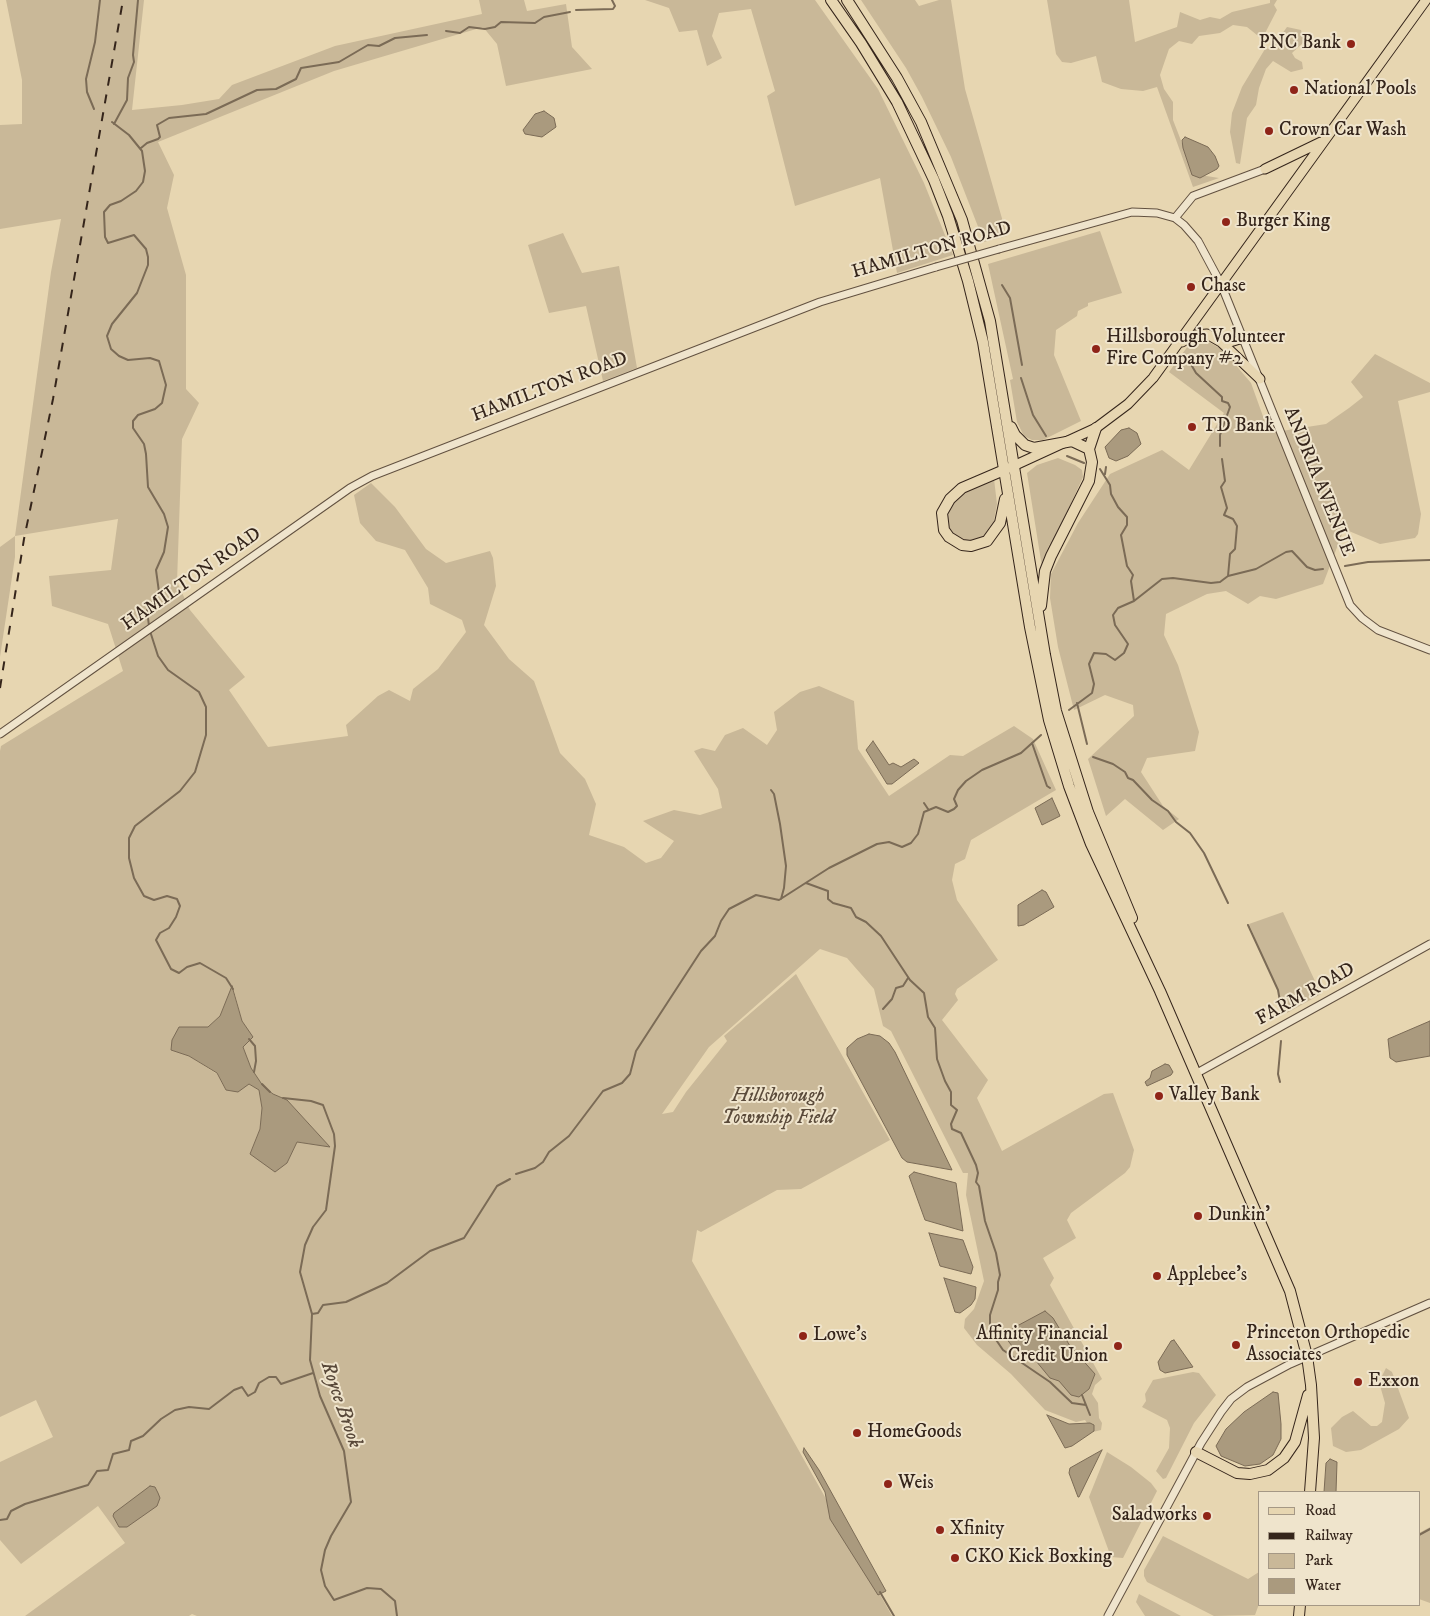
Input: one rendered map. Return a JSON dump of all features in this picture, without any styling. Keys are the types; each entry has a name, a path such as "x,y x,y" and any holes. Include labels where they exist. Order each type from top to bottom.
{"highway":[{"path":"831,0 862,43 897,102 934,180 948,216 968,281 983,342 1030,627 1048,720 1069,786 1091,844 1154,977 1290,1291 1307,1356 1311,1385 1314,1438 1310,1491"},
{"path":"848,0 897,78 921,122 962,220 990,321 1056,711 1077,783 1154,977"},
{"path":"1007,419 1015,435 1025,445 1034,448 1072,441 1089,449"},
{"path":"1040,625 1045,571 1089,481 1092,462 1089,449 1096,428"},
{"path":"1004,470 962,488 950,499 942,513 942,522 949,537 962,545 971,546 987,540 1002,520 1006,483"},
{"path":"1196,1452 1237,1473 1256,1474 1274,1467 1288,1453 1299,1434 1311,1385"}],"main road":[{"path":"1004,470 1072,441 1096,428 1139,394 1222,284 1426,0"},
{"path":"1265,169 1326,139"},
{"path":"1176,347 1195,335 1207,334 1221,342 1260,379"},
{"path":"1221,342 1243,338"}],"street":[{"path":"1222,284 1198,241 1175,218 1193,196 1243,179 1265,169"},
{"name":"HAMILTON ROAD","path":"3,732 350,488 384,470 820,302 1127,213 1157,213 1175,218"},
{"name":"ANDRIA AVENUE","path":"1222,284 1350,605 1362,618 1378,630 1430,650"},
{"name":"FARM ROAD","path":"1196,1073 1430,944"},
{"path":"1108,1616 1196,1452 1220,1412 1231,1399 1263,1377 1430,1303"}],"green space":[{"name":"Hillsborough Township Field","path":"6,0 144,0 132,110 219,99 232,85 335,46 482,14 479,0 524,0 527,11 566,4 572,47 592,69 506,86 497,44 483,27 334,71 158,142 174,175 167,208 186,275 186,389 199,403 182,439 177,582 190,610 245,677 229,690 268,747 348,736 346,725 378,696 389,690 410,701 413,689 438,669 466,632 462,620 430,604 428,588 405,550 376,541 360,523 354,495 371,483 395,507 426,549 446,563 490,551 493,558 496,586 484,625 509,659 534,681 560,753 585,779 596,804 589,835 624,847 646,863 661,858 674,841 643,821 674,810 700,815 722,808 718,789 694,751 702,748 715,751 725,735 743,728 767,745 777,730 774,712 800,692 819,686 854,701 858,749 889,796 950,755 963,756 1014,726 1033,739 1056,790 971,840 965,859 955,864 952,880 957,900 998,960 957,989 955,994 958,1000 942,1020 988,1080 977,1098 1002,1151 1104,1094 1113,1093 1134,1150 1130,1167 1125,1173 1071,1213 1067,1220 1076,1238 1043,1258 1054,1278 1050,1285 1102,1379 1095,1385 1092,1394 1098,1403 1099,1418 1102,1423 1101,1430 1093,1432 1085,1420 1076,1422 1045,1410 1011,1374 977,1345 964,1328 965,1319 974,1309 984,1281 966,1195 968,1173 963,1173 891,1031 883,1026 874,989 847,958 820,949 709,1047 662,1114 673,1112 686,1092 727,1041 724,1036 796,974 890,1140 801,1189 777,1190 701,1232 697,1230 692,1261 892,1616 197,1616 192,1614 189,1616 25,1616 125,1543 98,1506 21,1564 0,1540 0,1462 53,1437 36,1400 0,1417 0,751 1,746 123,671 108,624 52,606 49,576 111,570 118,519 15,536 51,272 61,219 0,229 0,125 22,124 22,80","holes":["233,987 242,1021 252,1037 243,1047 251,1068 263,1086 273,1094 287,1100 329,1146 297,1142 287,1163 250,1154 260,1129 262,1108 259,1090 249,1084 226,1090 217,1074 189,1056 179,1027 208,1027 220,1016"]},
{"path":"645,0 815,0 878,89 924,183 953,255 897,273 880,178 795,206 767,96 775,91 751,9 719,13 712,36 722,58 707,66 697,30 679,32 669,8"},
{"path":"861,0 915,0 919,6 939,0 951,0 965,89 1007,236 984,242 951,157 922,97 906,68"},
{"path":"1047,0 1129,0 1135,42 1177,27 1180,12 1200,20 1210,17 1220,19 1232,12 1270,3 1270,0 1277,0 1274,5 1277,10 1262,39 1247,27 1233,25 1220,33 1199,36 1192,44 1179,41 1169,49 1160,75 1164,89 1173,102 1173,120 1194,174 1219,178 1193,187 1157,87 1143,91 1121,89 1102,82 1096,56 1071,63 1062,62 1056,54"},
{"path":"1287,27 1301,30 1304,42 1292,53 1295,58 1302,62 1303,69 1291,72 1273,61 1266,69 1259,88 1256,105 1247,118 1240,164 1236,163 1230,132 1232,113 1242,87 1265,49 1272,48"},
{"path":"1100,231 1122,293 1088,303 1088,306 1078,311 1077,316 1056,330 1054,355 1081,421 1043,440 1032,440 1024,436 1017,422 1010,380 1013,379 988,264"},
{"path":"563,233 582,273 619,266 637,368 603,381 586,306 549,313 528,245"},
{"path":"1199,340 1207,341 1223,350 1251,383 1269,433 1326,424 1349,408 1363,397 1351,382 1375,354 1430,383 1430,392 1398,401 1421,514 1418,534 1415,538 1380,544 1344,529 1323,584 1276,599 1260,596 1248,604 1226,591 1207,594 1166,614 1164,635 1178,665 1199,732 1195,751 1147,758 1141,772 1163,806 1179,819 1163,830 1125,799 1106,816 1088,759 1134,716 1133,705 1105,695 1074,710 1058,647 1050,598 1051,574 1078,523 1110,474 1162,450 1189,470 1224,413 1169,372 1188,346"},
{"path":"1058,458 1082,470 1083,477 1042,567 1027,473 1037,465"},
{"path":"994,479 997,504 994,520 996,522 993,531 977,543 958,540 948,529 947,510 964,490"},
{"path":"15,536 15,557 0,657 0,547"},
{"path":"1283,912 1321,994 1287,1013 1249,924"},
{"path":"1386,1368 1392,1372 1409,1418 1399,1429 1361,1450 1346,1452 1333,1446 1331,1428 1342,1417 1353,1411 1371,1426 1377,1426 1382,1422 1385,1403 1381,1389 1382,1376"},
{"path":"1193,1372 1199,1373 1216,1395 1194,1423 1166,1478 1163,1479 1156,1471 1169,1448 1170,1428 1167,1420 1142,1407 1146,1401 1145,1394 1153,1380"},
{"path":"1107,1452 1131,1467 1151,1483 1157,1491 1123,1558 1111,1557 1089,1497"},
{"path":"1430,1527 1430,1603 1420,1599 1420,1532"},
{"path":"1163,1536 1248,1579 1258,1573 1258,1606 1255,1615 1214,1616 1147,1582 1144,1570"},
{"path":"1139,1594 1181,1616 1145,1616 1136,1602"}],"water":[{"path":"544,111 554,118 556,127 542,137 525,134 523,130 535,114"},
{"path":"1185,137 1208,147 1215,156 1219,166 1217,169 1200,178 1192,175 1183,148 1182,140"},
{"path":"1129,428 1137,433 1141,444 1128,456 1116,461 1109,458 1105,447 1121,430"},
{"path":"873,741 889,765 893,763 901,767 914,759 919,763 892,784 887,784 866,750"},
{"path":"1052,798 1060,816 1042,825 1035,808"},
{"path":"1042,890 1046,892 1054,907 1024,925 1018,926 1018,905"},
{"path":"232,986 242,1021 253,1037 243,1047 251,1068 263,1086 273,1094 287,1100 330,1147 297,1142 287,1163 275,1172 250,1154 260,1129 262,1108 259,1090 249,1084 238,1092 226,1090 217,1073 189,1056 171,1050 172,1040 179,1027 208,1027 220,1016"},
{"path":"1430,1021 1430,1056 1396,1062 1390,1058 1388,1039"},
{"path":"869,1034 880,1036 889,1043 895,1052 952,1170 907,1162 902,1158 847,1055 847,1048 857,1039"},
{"path":"1165,1064 1169,1065 1173,1072 1171,1075 1147,1086 1145,1082 1150,1078 1152,1071"},
{"path":"914,1172 956,1183 963,1231 925,1220 909,1176"},
{"path":"929,1233 963,1240 973,1267 971,1274 940,1266"},
{"path":"944,1278 976,1287 975,1299 971,1305 960,1313 955,1312"},
{"path":"1045,1311 1053,1318 1070,1346 1095,1374 1089,1389 1079,1397 1071,1395 1059,1381 1050,1378 1036,1361 1012,1346 1006,1338 1008,1332"},
{"path":"1174,1340 1193,1367 1165,1373 1160,1370 1158,1362 1171,1341"},
{"path":"1273,1392 1278,1393 1281,1439 1273,1455 1260,1464 1245,1466 1221,1456 1216,1446 1226,1429 1244,1412"},
{"path":"1047,1415 1069,1424 1090,1423 1094,1425 1094,1431 1072,1446 1065,1448"},
{"path":"804,1448 819,1470 886,1591 878,1595 830,1519 825,1492 803,1452"},
{"path":"1102,1450 1078,1497 1069,1473 1070,1468"},
{"path":"1330,1459 1337,1462 1336,1491 1324,1491 1326,1463"},
{"path":"150,1486 155,1487 160,1498 157,1506 127,1527 119,1527 113,1516 114,1513"}],"waterway":[{"name":"Royce Brook","path":"94,109 87,92 86,79 95,42 100,0"},
{"path":"114,124 127,100 128,78 134,62 138,0"},
{"path":"576,10 613,9 615,6 612,0"},
{"path":"446,31 460,33 469,27 485,29 495,27 501,22 535,23 544,17 570,12"},
{"path":"141,148 160,137 157,125 169,118 206,114 257,90 276,89 296,79 301,68 339,62 368,45 379,46 395,38 427,35"},
{"name":"Royce Brook","path":"112,122 129,135 142,151 145,171 143,182 136,191 121,201 110,205 104,212 105,237 108,243 134,235 146,249 148,265 137,293 112,324 107,336 111,349 119,356 128,360 150,358 159,361 166,385 162,403 155,409 138,415 133,421 133,428 144,444 148,487 164,514 168,527 164,552 156,570 159,592 147,610 149,626"},
{"path":"1002,285 1010,298 1022,365"},
{"path":"1185,354 1196,373 1230,407 1220,435 1220,446"},
{"path":"1021,378 1033,415 1046,436"},
{"path":"1067,456 1084,463"},
{"path":"1222,459 1225,481 1221,487 1227,508 1224,515 1233,519 1237,526 1235,549 1230,554 1228,576"},
{"path":"1105,474 1106,467"},
{"path":"1100,469 1110,485 1111,494 1118,507 1127,517 1127,525 1121,535 1127,566 1133,575 1131,581 1134,601"},
{"path":"1069,710 1092,693 1094,684 1089,664 1094,653 1106,654 1115,660 1124,653 1128,644 1115,625 1113,615 1118,608 1134,601 1162,579 1173,578 1211,583 1220,582 1228,576 1256,569 1286,552 1292,551 1307,567 1315,570 1323,569"},
{"path":"1345,566 1368,562 1430,560"},
{"name":"Royce Brook","path":"150,631 158,656 168,670 199,692 206,707 206,735 195,772 180,791 135,826 129,838 129,858 134,878 144,896 154,900 167,896 177,899 180,906 169,928 160,933 156,940 171,969 179,973 187,967 200,963 226,978 233,989"},
{"path":"1077,703 1087,744"},
{"path":"516,1174 535,1168 543,1162 549,1152 569,1136 603,1091 622,1083 630,1074 636,1051 701,951 715,936 721,921 729,909 756,895 779,900 829,868 877,844 889,842 902,847 911,843 918,834 924,812 936,807 948,812 954,809 957,806 954,799 958,790 966,781 982,770 1021,753 1041,735"},
{"path":"1032,743 1047,786 1050,788"},
{"path":"1093,757 1113,764 1125,772 1128,778 1133,780 1152,800 1168,811 1176,822 1190,833 1204,853 1228,903"},
{"path":"771,790 774,794 780,824 786,866 781,899"},
{"path":"924,803 928,809"},
{"path":"806,883 828,891 828,899 833,903 851,908 856,917 866,922 881,936 910,980 924,993 928,1017 935,1028 937,1059 951,1092 951,1105 957,1110 951,1124 952,1129 961,1133 976,1165 978,1173 976,1182 979,1186 985,1221 996,1253 1000,1275 998,1290 990,1315 990,1331 1003,1350 1050,1382 1072,1403 1086,1405"},
{"path":"1248,925 1278,990 1281,1007"},
{"path":"883,1009 892,999 896,988 903,986 908,978"},
{"name":"Royce Brook","path":"249,1039 255,1046 256,1061 254,1072"},
{"path":"1280,1082 1278,1074 1281,1041"},
{"name":"Royce Brook","path":"262,1084 270,1092"},
{"name":"Royce Brook","path":"283,1098 311,1101 323,1105 334,1134 335,1146 326,1210 313,1227 305,1245 300,1272 312,1314 310,1360 320,1396 344,1451 351,1502 331,1536 325,1550 321,1570 325,1586 334,1600 367,1588 381,1589 395,1601 397,1616"},
{"path":"312,1314 318,1313 323,1305 346,1302 387,1283 430,1251 464,1238 497,1186 510,1179"},
{"path":"0,1520 7,1519 11,1511 25,1504 88,1485 97,1471 108,1470 113,1454 129,1450 131,1441 143,1436 161,1419 175,1410 189,1407 209,1409 234,1390 242,1387 248,1396 255,1392 259,1383 269,1377 276,1377 281,1384 313,1373"},
{"path":"1082,1395 1090,1415"},
{"path":"1420,1534 1430,1529"},
{"path":"880,1592 894,1616"}],"railway":[{"path":"0,688 24,539 53,399 123,0"}],"place":[{"name":"PNC Bank","path":"1351,44"},
{"name":"National Pools","path":"1294,90"},
{"name":"Crown Car Wash","path":"1269,131"},
{"name":"Burger King","path":"1226,222"},
{"name":"Chase","path":"1191,287"},
{"name":"Hillsborough Volunteer Fire Company #2","path":"1096,349"},
{"name":"TD Bank","path":"1192,427"},
{"name":"Valley Bank","path":"1159,1096"},
{"name":"Dunkin'","path":"1198,1216"},
{"name":"Applebee's","path":"1157,1276"},
{"name":"Lowe's","path":"803,1336"},
{"name":"Princeton Orthopedic Associates","path":"1236,1345"},
{"name":"Affinity Financial Credit Union","path":"1118,1346"},
{"name":"Exxon","path":"1358,1382"},
{"name":"HomeGoods","path":"857,1433"},
{"name":"Weis","path":"888,1484"},
{"name":"Saladworks","path":"1207,1516"},
{"name":"Xfinity","path":"940,1530"},
{"name":"CKO Kick Boxking","path":"955,1558"}]}
